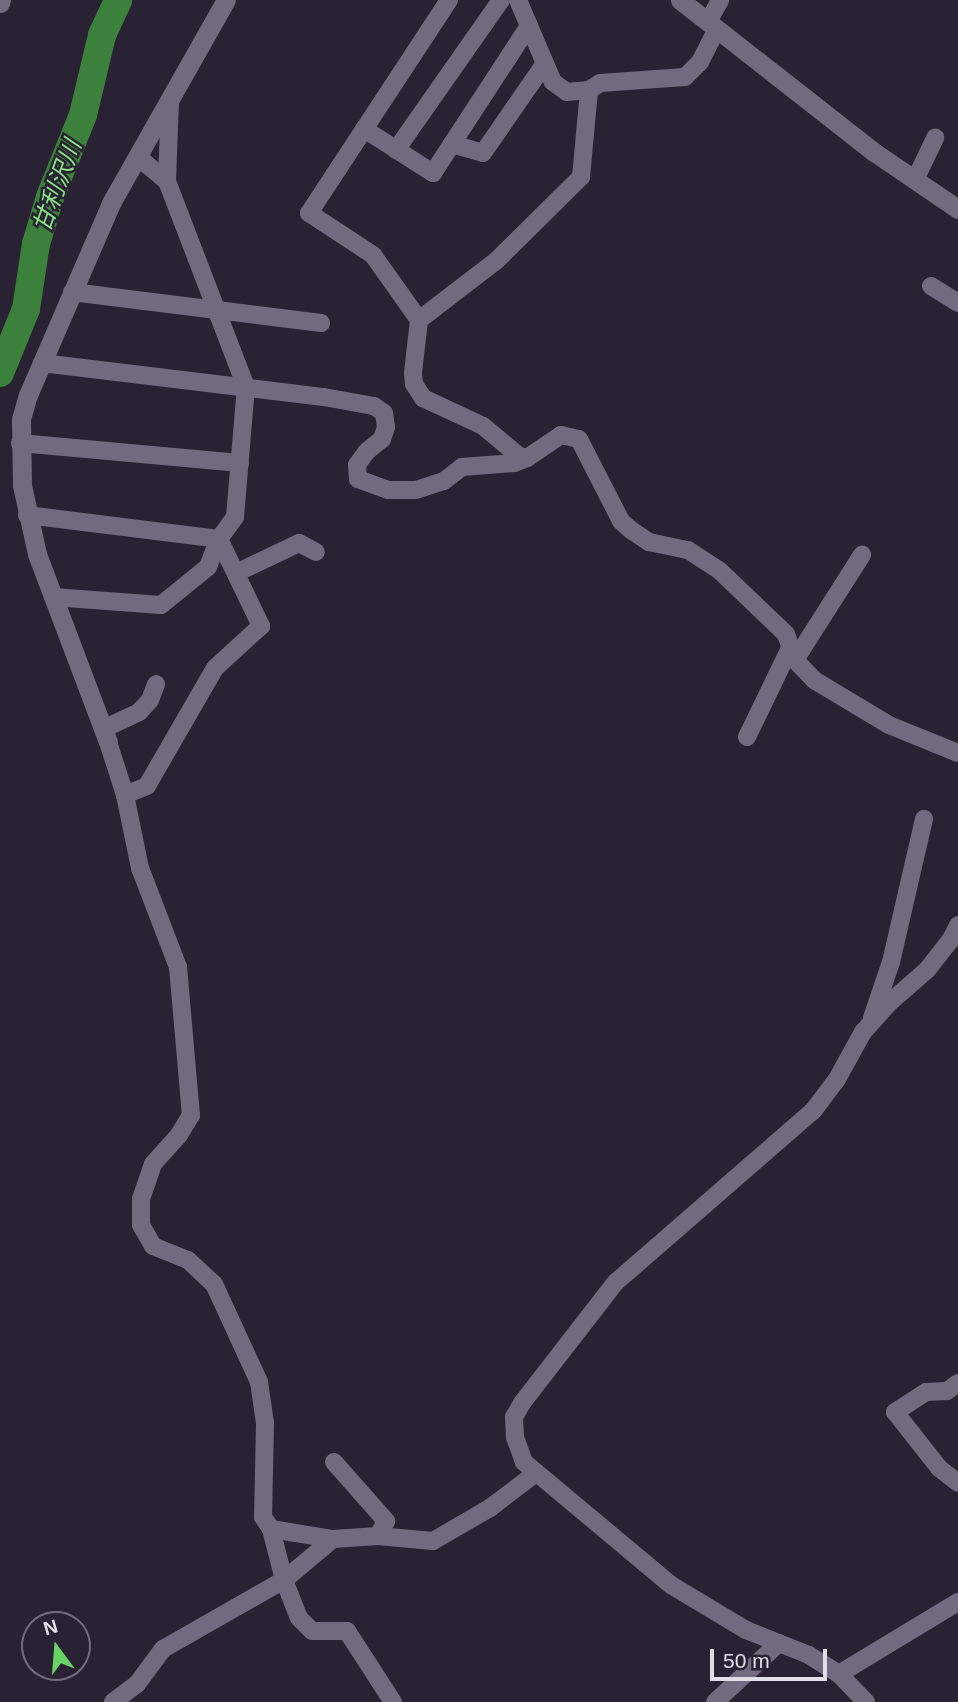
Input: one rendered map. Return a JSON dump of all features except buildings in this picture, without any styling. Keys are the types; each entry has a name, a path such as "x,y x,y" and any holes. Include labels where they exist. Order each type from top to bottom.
{"street":[{"path":"226,0 111,202 42,363 21,419 22,485 27,515 53,597 106,735 125,795 140,868 178,967 191,1115 179,1135 153,1164 141,1199 141,1225 153,1246 188,1260 214,1284 259,1382 265,1423 263,1517 271,1529 284,1580 299,1618 312,1631 347,1631 393,1702"},
{"path":"449,0 309,213 373,255 419,320 413,373 414,384 424,398 483,426 519,456 527,458"},
{"path":"396,150 501,0"},
{"path":"518,0 553,82 567,92 589,90 600,83 685,77 700,62 720,0"},
{"path":"680,0 874,152 958,209"},
{"path":"364,129 433,173 529,26"},
{"path":"452,144 483,153 545,63"},
{"path":"419,320 496,261 581,177 589,90"},
{"path":"53,597 161,605 208,567 219,539 235,517 246,387 167,181 170,100"},
{"path":"915,180 935,138"},
{"path":"138,157 167,181"},
{"path":"931,286 958,303"},
{"path":"72,292 321,323"},
{"path":"42,363 246,387 374,406 384,413 386,427 382,439 366,451 357,465 358,479 372,486 416,491 444,481 462,467 514,463 527,458 561,435 579,439 621,521 631,530 649,542 688,550 720,571 786,634 793,654 814,680 889,725 958,752"},
{"path":"20,443 240,463"},
{"path":"27,515 219,539"},
{"path":"125,795 148,786 215,667 261,625 219,539"},
{"path":"236,573 299,543 316,552"},
{"path":"747,737 793,654 862,555"},
{"path":"106,735 139,712 150,700 156,684"},
{"path":"866,1702 839,1674 809,1654 746,1630 671,1585 524,1462 515,1437 514,1417 616,1282 813,1111 836,1080 870,1024 891,962 924,819"},
{"path":"870,1024 927,970 950,941 958,925"},
{"path":"958,1383 947,1391 926,1392 895,1412 939,1468 958,1483"},
{"path":"334,1462 386,1521 378,1536"},
{"path":"271,1529 333,1539 378,1536 432,1541 490,1508 536,1473"},
{"path":"113,1702 137,1684 163,1649 284,1580 333,1539"},
{"path":"839,1674 958,1602"},
{"path":"715,1702 779,1643"}],"waterway":[{"name":"甘利沢川","path":"0,373 26,309 36,244 50,197 83,115 102,35 118,0"}]}
